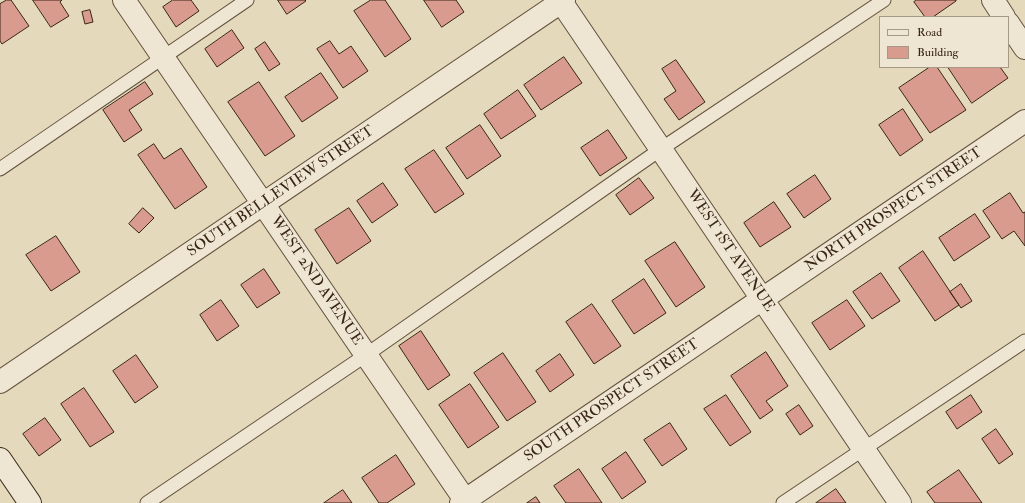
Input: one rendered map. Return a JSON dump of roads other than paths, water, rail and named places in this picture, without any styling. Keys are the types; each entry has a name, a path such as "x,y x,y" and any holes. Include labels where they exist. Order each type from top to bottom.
{"street":[{"name":"WEST 2ND AVENUE","path":"124,0 366,355 464,502"},
{"path":"993,0 1003,16"},
{"name":"WEST 1ST AVENUE","path":"562,1 900,503"},
{"name":"SOUTH BELLEVIEW STREET","path":"0,382 562,1"},
{"path":"1009,24 1025,48"},
{"name":"NORTH PROSPECT STREET","path":"762,299 1025,121"},
{"name":"SOUTH PROSPECT STREET","path":"464,502 762,299"},
{"path":"0,459 30,503"}],"lane":[{"path":"0,169 246,0"},
{"path":"146,503 366,355 661,149 884,0"},
{"path":"782,503 1025,341"}]}
